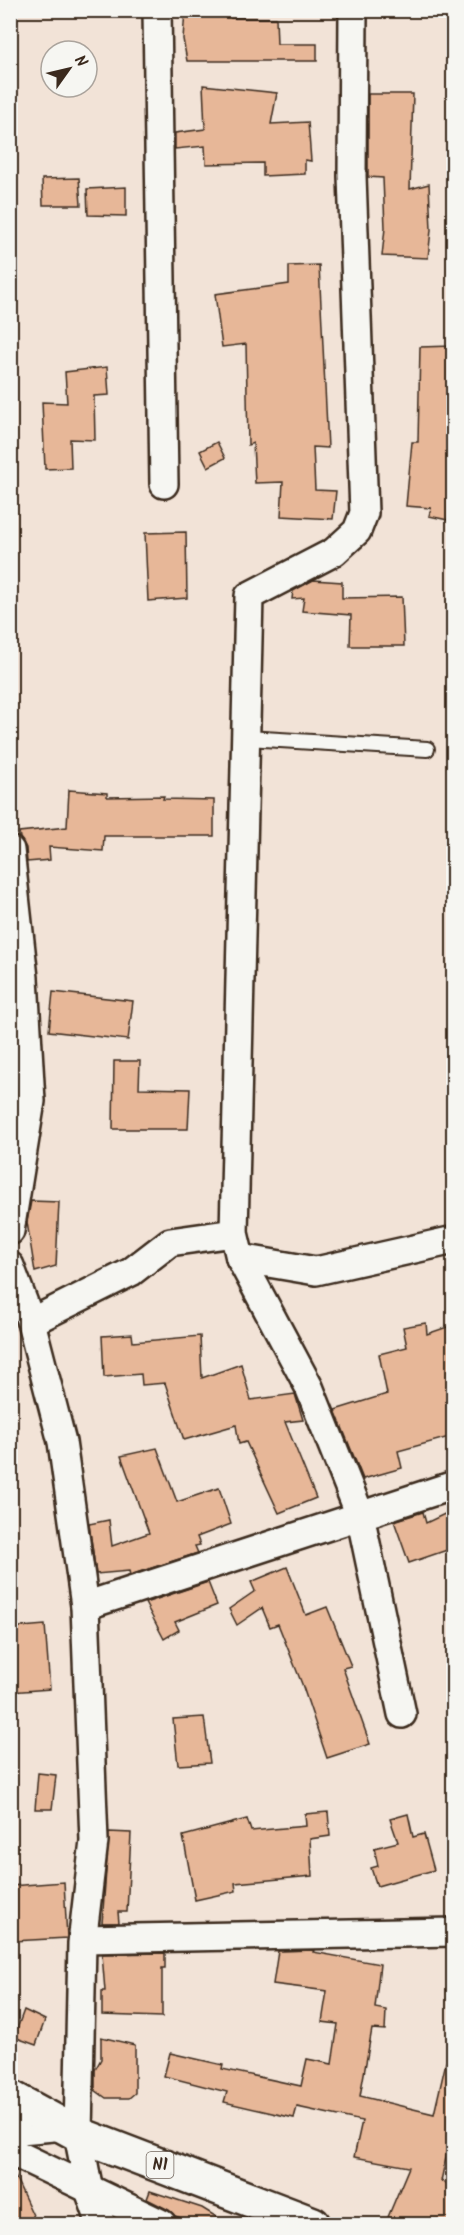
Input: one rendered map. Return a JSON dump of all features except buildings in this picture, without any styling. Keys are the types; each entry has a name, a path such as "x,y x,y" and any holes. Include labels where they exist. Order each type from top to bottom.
{"highway":[{"name":"N1","path":"10,2097 71,2130 313,2224"}],"street":[{"path":"157,10 164,484"},
{"path":"353,10 352,176 364,513 357,531 334,552 249,596 237,1246 309,1387 360,1515 402,1714"},
{"path":"10,850 24,978 30,1101 10,1231"},
{"path":"31,1322 131,1272 170,1242 237,1246 316,1271 453,1240"},
{"path":"10,1266 31,1322 62,1442 85,1606 94,1841 83,1939 71,2130 88,2190 101,2224"},
{"path":"85,1606 453,1485"},
{"path":"83,1939 453,1932"},
{"path":"10,2131 71,2130"},
{"path":"10,2151 162,2224"}],"lane":[{"path":"247,738 427,749"}]}
